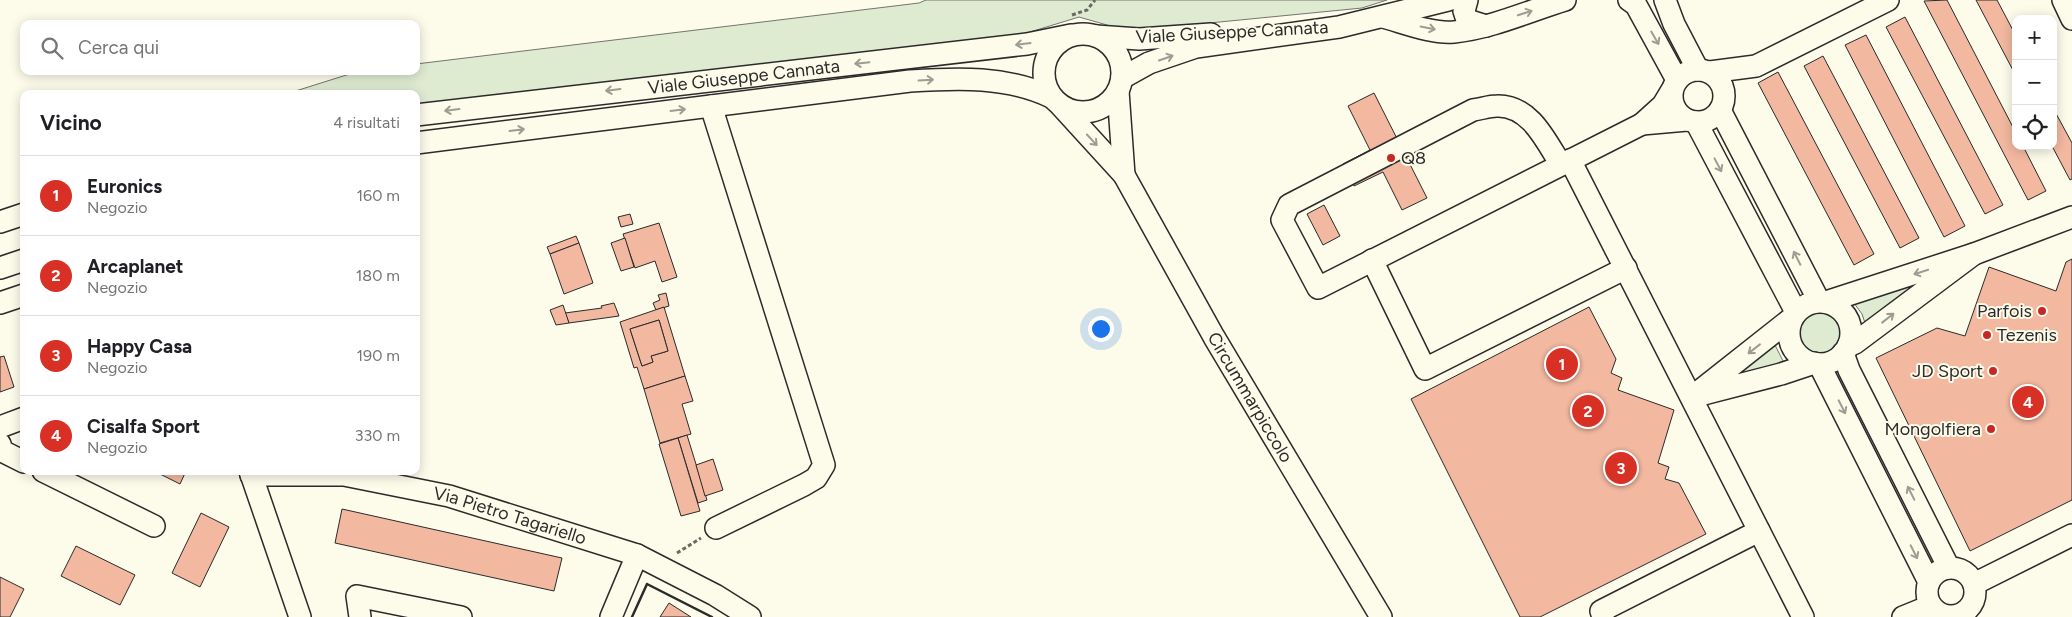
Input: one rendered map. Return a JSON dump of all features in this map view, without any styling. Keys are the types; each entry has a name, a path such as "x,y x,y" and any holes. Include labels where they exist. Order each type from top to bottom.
{"street":[{"name":"Viale Giuseppe Cannata","path":"1120,85 1149,63 1196,47 1338,27 1448,0"},
{"path":"1466,0 1464,11 1467,20 1486,26"},
{"path":"1381,16 1428,29 1453,32 1486,26 1565,0"},
{"path":"1629,0 1636,5 1675,85 1674,108 1691,121 1794,315 1788,332 1792,348 1801,358 1816,364 1929,582"},
{"path":"1665,0 1674,24 1704,71 1721,84 1722,105 1822,301 1837,306 1848,319 1851,332 1846,350 1849,370 1949,568"},
{"path":"1803,617 1626,268 1565,162 1524,114 1498,106 1473,110 1289,205 1282,220 1318,288 1565,162 1642,124 1663,105 1675,85 1690,71 1756,66 1888,0"},
{"path":"2063,0 2072,19"},
{"name":"Viale Giuseppe Cannata","path":"1096,36 1139,39 1338,27"},
{"path":"1084,34 1096,36 1108,42 1116,52 1121,65 1120,85 1110,102 1093,111 1073,111 1056,101 1045,86 1043,73 1045,61 1051,50 1060,41 1071,35 1084,34"},
{"name":"Viale Giuseppe Cannata","path":"420,115 1026,44 1071,35"},
{"path":"1642,124 1710,119 1756,66"},
{"name":"Viale Giuseppe Cannata","path":"420,142 910,81 957,78 994,80 1032,88 1056,101"},
{"name":"Circummarpiccolo","path":"1120,85 1124,175"},
{"name":"Circummarpiccolo","path":"1056,101 1124,175 1214,337 1381,617"},
{"path":"711,106 824,464 816,478 716,528"},
{"path":"0,222 20,215"},
{"path":"1692,397 1810,303 1822,301 1974,254 2072,217"},
{"path":"1692,397 1834,360 1974,254"},
{"path":"1372,260 1426,369 1626,268"},
{"path":"0,268 20,261"},
{"path":"0,303 20,296"},
{"path":"0,426 20,419"},
{"path":"1,451 20,460"},
{"path":"51,475 154,526"},
{"path":"251,475 300,617"},
{"name":"Via Pietro Tagariello","path":"344,475 449,496 636,555 715,595 750,617"},
{"path":"1603,617 1601,611 1759,531"},
{"path":"1903,617 1922,608 1941,613 1962,614 1976,601 2072,535"},
{"path":"610,617 636,555"},
{"path":"1941,613 1927,598 1929,582 1937,572 1949,568 1964,572 1976,601"},
{"path":"360,617 357,596 461,617"}],"path":[{"path":"657,566 716,528"}],"green space":[{"path":"926,0 1387,0 1362,8 1128,31 1079,17 1017,36 420,107 420,90 299,90 346,75 420,75 420,64 919,3"},
{"path":"1932,274 1865,323 1862,314 1851,299"},
{"path":"1816,311 1824,311 1836,317 1842,333 1836,349 1824,355 1816,355 1804,349 1798,337 1798,329 1804,317"},
{"path":"1774,343 1784,363 1730,377"}],"building":[{"path":"1947,0 2012,125 2012,150 2025,150 2046,191 2028,200 1924,1"},
{"path":"1976,0 1997,0 2012,28 2012,68"},
{"path":"1905,17 2003,205 1985,214 1886,27"},
{"path":"1866,35 1965,226 1944,237 1845,45"},
{"path":"1823,56 1919,238 1900,248 1804,66"},
{"path":"1778,72 1874,254 1854,265 1758,83"},
{"path":"1374,93 1427,198 1402,210 1383,172 1354,186 1343,164 1370,150 1348,106"},
{"path":"2057,115 2072,143 2072,179 2070,180 2054,150 2057,150"},
{"path":"1324,205 1340,236 1323,245 1307,214"},
{"path":"630,214 633,224 621,227 618,217"},
{"path":"659,223 677,277 662,282 655,261 635,268 623,234"},
{"path":"576,236 579,243 550,254 547,247"},
{"path":"625,238 634,267 621,271 611,243"},
{"path":"579,243 593,283 564,294 550,254"},
{"name":"Mongolfiera","path":"2072,259 2072,500 1970,551 1876,358 1937,328 1965,336 1989,267 2056,291 2066,262"},
{"path":"666,293 669,306 656,310 653,303 660,300 658,295"},
{"path":"614,303 619,316 569,323 565,313 602,308 601,306"},
{"path":"563,305 569,323 556,325 550,310"},
{"path":"664,307 685,376 644,389 637,367 634,368 620,322","holes":["659,320 668,351 651,356 653,362 642,366 630,329"]},
{"path":"1589,307 1616,359 1611,373 1622,378 1618,390 1674,410 1658,463 1669,467 1665,479 1679,483 1706,534 1540,617 1520,617 1411,399"},
{"path":"659,320 668,351 651,356 653,362 642,366 630,329"},
{"path":"4,356 14,387 0,392 0,357"},
{"path":"685,376 693,401 682,404 691,434 660,443 644,389"},
{"path":"687,435 707,500 698,503 678,438"},
{"path":"678,438 700,511 681,516 659,444"},
{"path":"713,459 723,490 705,496 696,465"},
{"path":"162,475 184,475 180,484"},
{"path":"342,509 562,558 554,591 335,543"},
{"path":"201,513 229,527 200,587 172,573"},
{"path":"76,546 135,575 120,605 61,576"},
{"path":"0,577 24,589 10,617 0,617"},
{"path":"669,603 691,617 660,617"}],"wall":[{"path":"632,617 647,584 712,617"}],"place":[{"name":"Q8","path":"1391,158"},
{"name":"Parfois","path":"2042,311"},
{"name":"Tezenis","path":"1987,335"},
{"name":"Euronics","path":"1562,364"},
{"name":"JD Sport","path":"1993,371"},
{"name":"Cisalfa Sport","path":"2028,402"},
{"name":"Arcaplanet","path":"1588,411"},
{"name":"Mongolfiera","path":"1991,429"},
{"name":"Happy Casa","path":"1621,468"}]}
